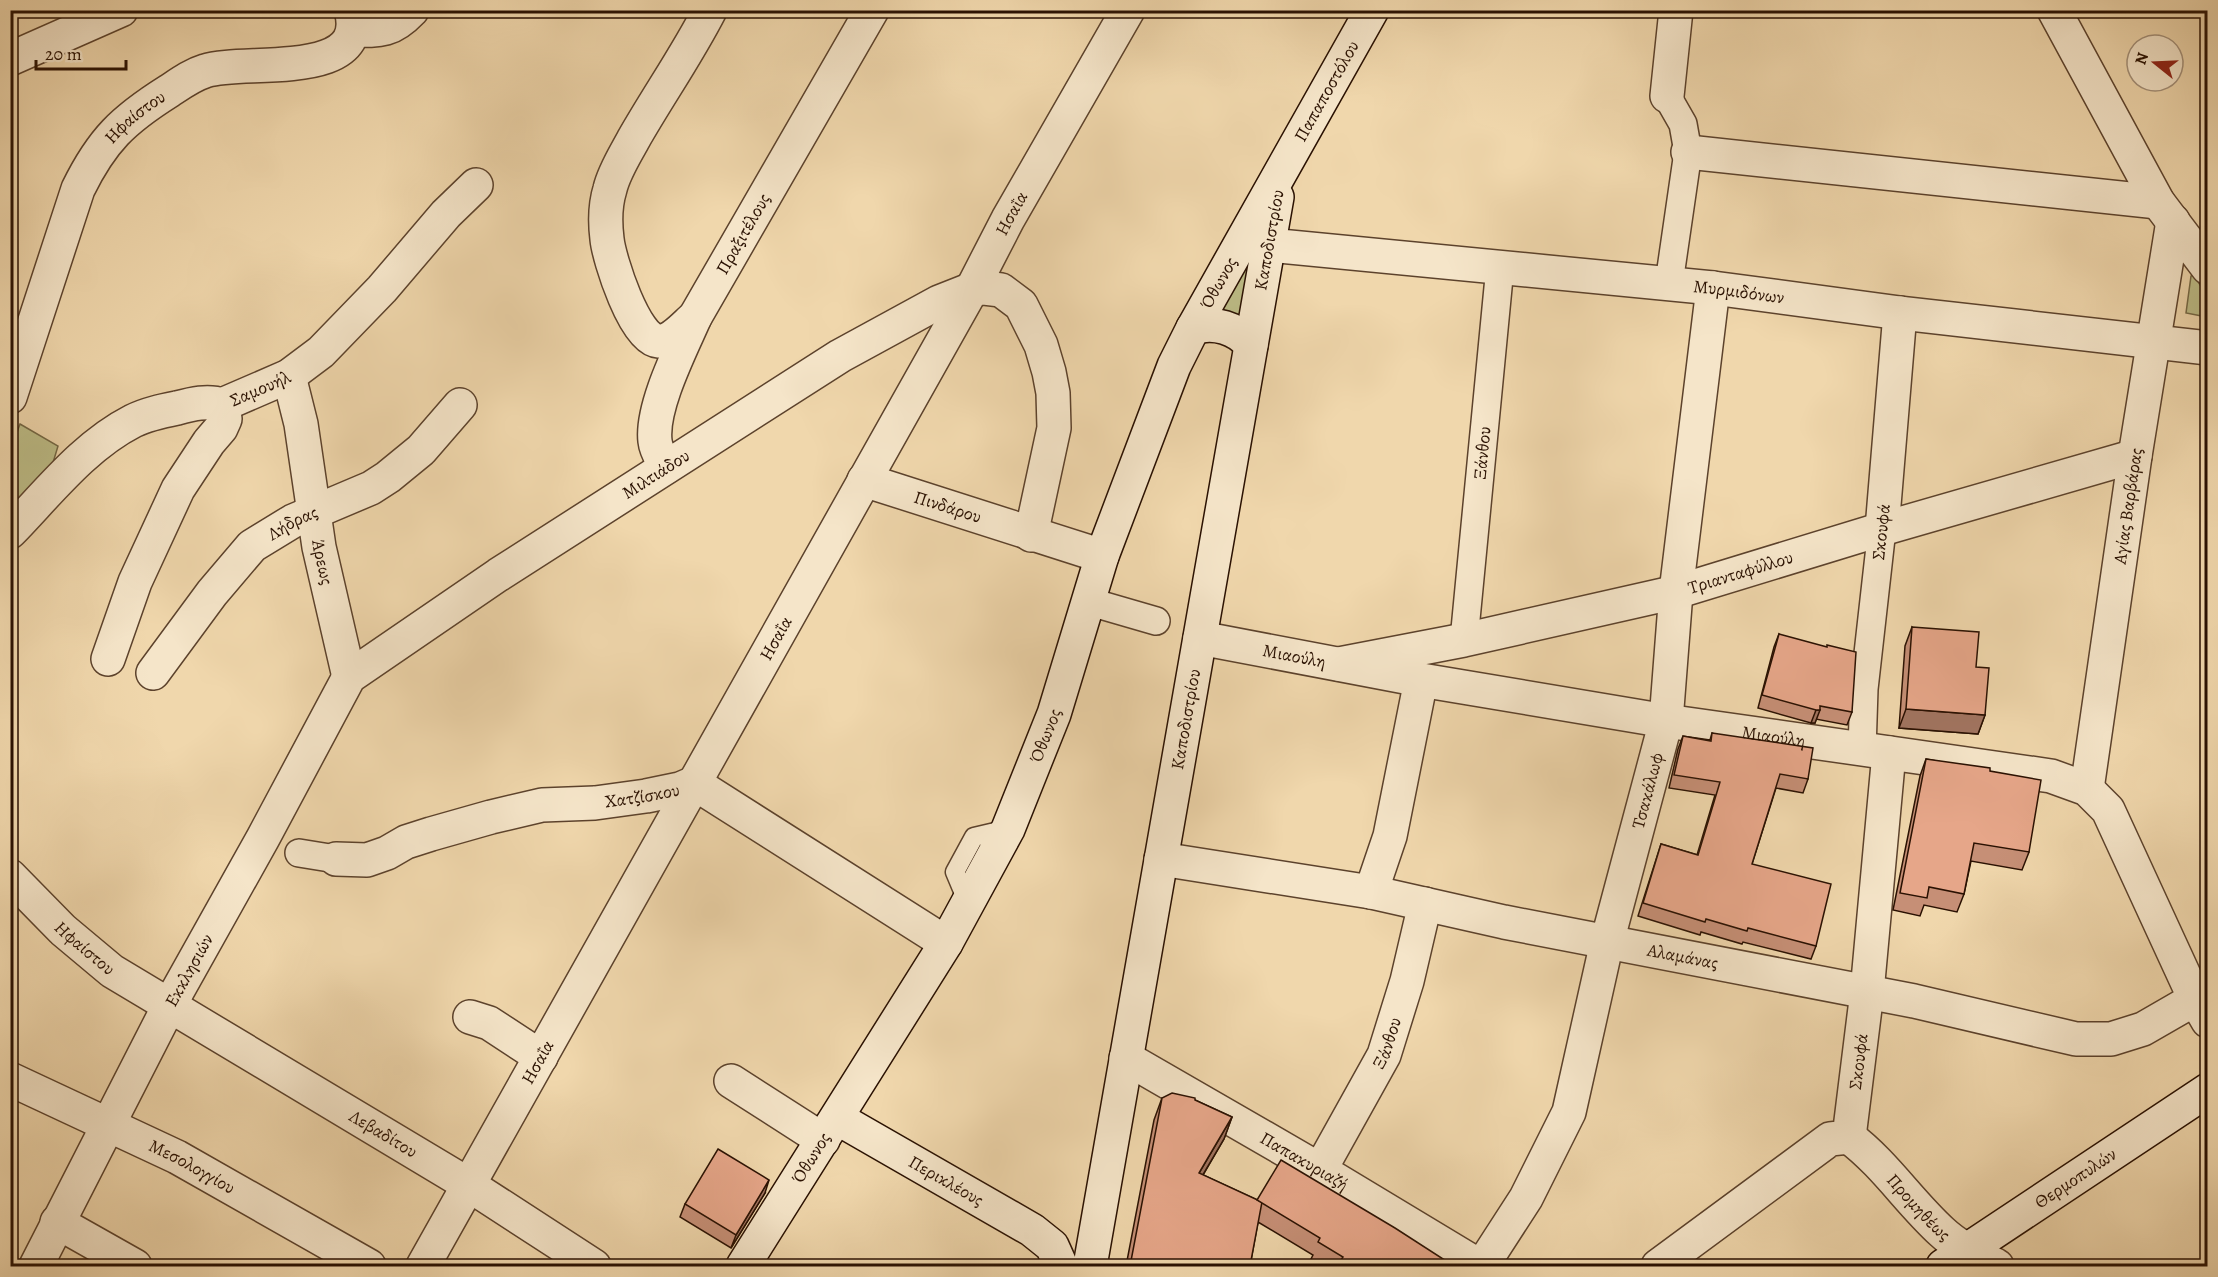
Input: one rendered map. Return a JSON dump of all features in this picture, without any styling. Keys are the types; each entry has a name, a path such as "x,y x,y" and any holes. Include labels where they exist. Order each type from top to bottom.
{"street":[{"path":"10,59 121,10"},
{"name":"Ηφαίστου","path":"10,397 78,189 92,162 115,131 156,99 188,78 206,70 326,58 345,48 352,20 386,30 402,21 412,10"},
{"path":"695,317 664,340 652,340 643,332 626,299 611,259 607,240 607,205 610,188 619,166 653,105 697,36 710,10"},
{"name":"Πραξιτέλους","path":"666,467 656,444 657,419 676,362 695,317 872,10"},
{"name":"Ησαΐα","path":"423,1266 972,289 1008,219 1128,10"},
{"name":"Παπαποστόλου","path":"1282,171 1372,10"},
{"path":"1669,283 1688,152 1683,124 1667,96 1676,10"},
{"path":"2054,10 2165,211 2208,268"},
{"path":"1688,152 2165,211"},
{"name":"Καποδιστρίου","path":"1093,1252 1282,171"},
{"name":"Όθωνος","path":"743,1266 946,943 1008,829 1054,714 1102,556 1174,366 1282,171"},
{"name":"Σαμουήλ","path":"10,532 70,470 121,428 135,420 172,409 214,402 222,405 289,376 321,352 382,289 446,214 476,186"},
{"name":"Αγίας Βαρβάρας","path":"2087,789 2153,342 2165,211"},
{"name":"Μυρμιδόνων","path":"1269,245 1669,283 1900,313 2208,348"},
{"name":"Ξάνθου","path":"1464,640 1500,267"},
{"path":"972,289 993,288 1014,298 1032,323 1047,362 1053,393 1054,428 1031,535"},
{"name":"Τσακάλωφ","path":"1481,1266 1526,1198 1569,1112 1607,942 1666,721 1677,592 1713,288"},
{"name":"Μιλτιάδου","path":"349,677 498,575 840,356 939,302 972,289"},
{"name":"Σκουφά","path":"1849,1137 1867,992 1876,752 1864,689 1882,529 1900,313"},
{"path":"1193,328 1209,325 1223,327 1238,332 1251,345"},
{"name":"Άρεως","path":"289,376 301,424 319,547 349,677"},
{"path":"108,659 135,582 178,489 221,428 225,419 222,405"},
{"name":"Λήδρας","path":"153,673 212,593 252,546 273,532 371,488 388,477 421,450 460,405"},
{"name":"Τριανταφύλλου","path":"1339,664 1464,640 1677,592 1882,529 2135,456"},
{"name":"Πινδάρου","path":"864,480 1102,556"},
{"path":"1087,601 1156,621"},
{"name":"Μιαούλη","path":"1200,638 1421,680 1666,721 2051,776 2087,789 2108,810 2203,1003"},
{"name":"Εκκλησιών","path":"36,1266 169,1006 263,838 349,677"},
{"path":"1371,892 1390,836 1421,680"},
{"name":"Χατζίσκου","path":"336,859 367,860 431,834 542,805 645,796 680,789 694,783 946,943"},
{"path":"299,853 336,859"},
{"name":"Αλαμάνας","path":"1161,859 1371,892 1504,922 1867,992 2076,1039 2110,1039 2143,1029 2203,1003"},
{"name":"Ηφαίστου","path":"13,885 91,955 169,1006"},
{"name":"Ξάνθου","path":"1320,1170 1384,1055 1407,981 1425,904"},
{"name":"Λεβαδίτου","path":"169,1006 469,1185 594,1266"},
{"path":"470,1017 489,1023 541,1057"},
{"name":"Παπακυριαζή","path":"1126,1058 1481,1266"},
{"name":"Μεσολογγίου","path":"10,1079 177,1157 369,1266"},
{"name":"Περικλέους","path":"730,1081 1032,1230 1057,1256"},
{"name":"Θερμοπυλών","path":"1955,1258 2208,1090"},
{"path":"1658,1266 1830,1139 1849,1137"},
{"name":"Προμηθέως","path":"1849,1137 1867,1150 1943,1233 1955,1258 1997,1266"},
{"path":"57,1222 135,1266"},
{"path":"1057,1256 1081,1242 1093,1252"},
{"path":"10,1258 27,1266"}],"green space":[{"path":"1255,251 1247,327 1220,319 1221,295"},
{"path":"2194,275 2207,296 2207,317 2186,313 2191,276"},
{"path":"20,424 58,446 49,476 10,521 10,451"}],"building":[{"path":"1912,627 1979,632 1976,667 1989,668 1985,715 1906,709"},
{"path":"1779,634 1856,652 1852,712 1820,706 1820,710 1816,710 1762,695"},
{"path":"1712,733 1813,748 1808,779 1780,774 1752,864 1831,884 1816,946 1748,928 1747,931 1706,919 1705,922 1643,903 1661,844 1698,855 1720,782 1674,775 1683,736 1711,741"},
{"path":"1926,759 1990,768 1990,771 2041,780 2029,852 1974,843 1964,894 1929,887 1927,898 1900,893"},
{"path":"1172,1093 1195,1098 1232,1117 1199,1173 1262,1202 1250,1266 1130,1266 1162,1098"},
{"path":"718,1149 769,1180 736,1235 685,1204"},
{"path":"1281,1160 1454,1266 1337,1266 1343,1257 1318,1242 1320,1238 1257,1200"}]}
